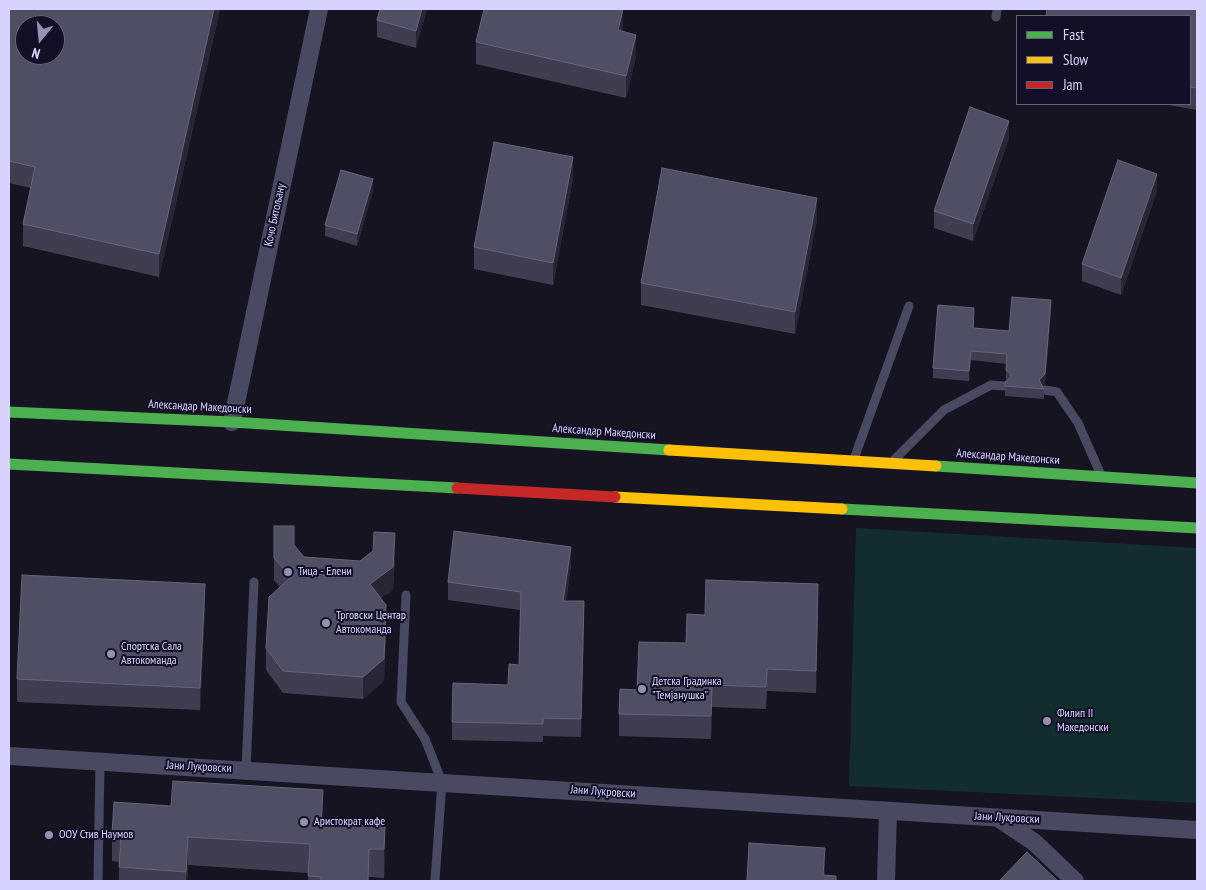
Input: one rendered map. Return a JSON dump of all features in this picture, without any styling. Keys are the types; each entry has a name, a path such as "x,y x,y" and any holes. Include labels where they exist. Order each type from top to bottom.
{"street":[{"name":"Кочо Битољану","path":"232,422 319,9"},
{"name":"Александар Македонски","path":"9,412 232,422 1197,483"},
{"path":"9,464 1197,528"},
{"name":"Јани Лукровски","path":"9,756 1197,830"},
{"path":"886,881 888,812"},
{"path":"996,817 1034,842 1074,881"}],"lane":[{"path":"853,461 909,306"},
{"path":"891,464 944,410 991,385 1005,386"},
{"path":"1044,390 1057,392 1078,423 1102,477"},
{"path":"246,770 254,582"},
{"path":"406,595 401,702 425,739 442,782 435,881"},
{"path":"98,881 100,762"}],"green space":[{"path":"856,528 1197,548 1197,803 849,786"}],"building":[{"path":"10,9 214,9 159,254 23,224 35,167 9,161"},
{"path":"380,9 422,9 416,31 377,20"},
{"path":"484,9 623,9 618,30 636,35 626,76 476,42"},
{"path":"1047,9 1197,9 1197,88 1191,87 1191,15 1046,15"},
{"path":"970,107 1009,121 973,224 934,211"},
{"path":"494,142 573,157 553,263 474,247"},
{"path":"1118,160 1157,174 1121,278 1082,264"},
{"path":"662,168 817,198 795,312 641,283"},
{"path":"341,170 373,179 357,234 325,225"},
{"path":"1012,297 1051,300 1045,374 1039,380 1044,389 1005,386 1005,382 1011,377 1010,373 1006,370 1007,354 971,351 969,371 933,368 938,305 974,308 973,328 1009,331"},
{"name":"Трговски Центар Автокоманда","path":"274,526 294,526 294,545 304,557 360,561 373,551 374,532 395,533 393,567 370,584 386,605 384,659 363,677 283,671 266,648 269,597 291,577 274,558"},
{"path":"454,531 571,547 563,601 584,601 581,719 543,718 543,724 452,722 453,683 508,685 509,664 519,665 521,592 448,582"},
{"name":"Спортска Сала Автокоманда","path":"22,575 205,584 200,688 17,679"},
{"path":"706,580 818,584 816,671 767,669 766,687 712,685 711,716 619,714 620,689 637,690 639,642 686,643 687,614 705,615"},
{"path":"173,781 323,790 321,823 385,827 384,849 369,849 368,881 321,881 321,877 308,876 310,844 188,837 186,872 119,867 121,834 112,833 114,802 171,806"},
{"path":"749,843 825,848 823,875 836,876 836,881 747,881"},
{"path":"1027,852 1058,881 999,881"}],"traffic: fast":[{"path":"9,412 232,422 669,450"},
{"path":"9,464 457,488"},
{"path":"936,466 1197,483"},
{"path":"842,509 1197,528"}],"traffic: slow":[{"path":"669,450 936,466"},
{"path":"615,497 842,509"}],"traffic: jam":[{"path":"457,488 615,497"}],"place":[{"name":"Тица - Елени","path":"288,572"},
{"name":"Трговски Центар Автокоманда","path":"326,623"},
{"name":"Спортска Сала Автокоманда","path":"111,654"},
{"name":"Детска Градинка \"Темјанушка\"","path":"642,689"},
{"name":"Филип II Македонски","path":"1047,721"},
{"name":"Аристократ кафе","path":"304,822"},
{"name":"ООУ Стив Наумов","path":"49,835"}]}
